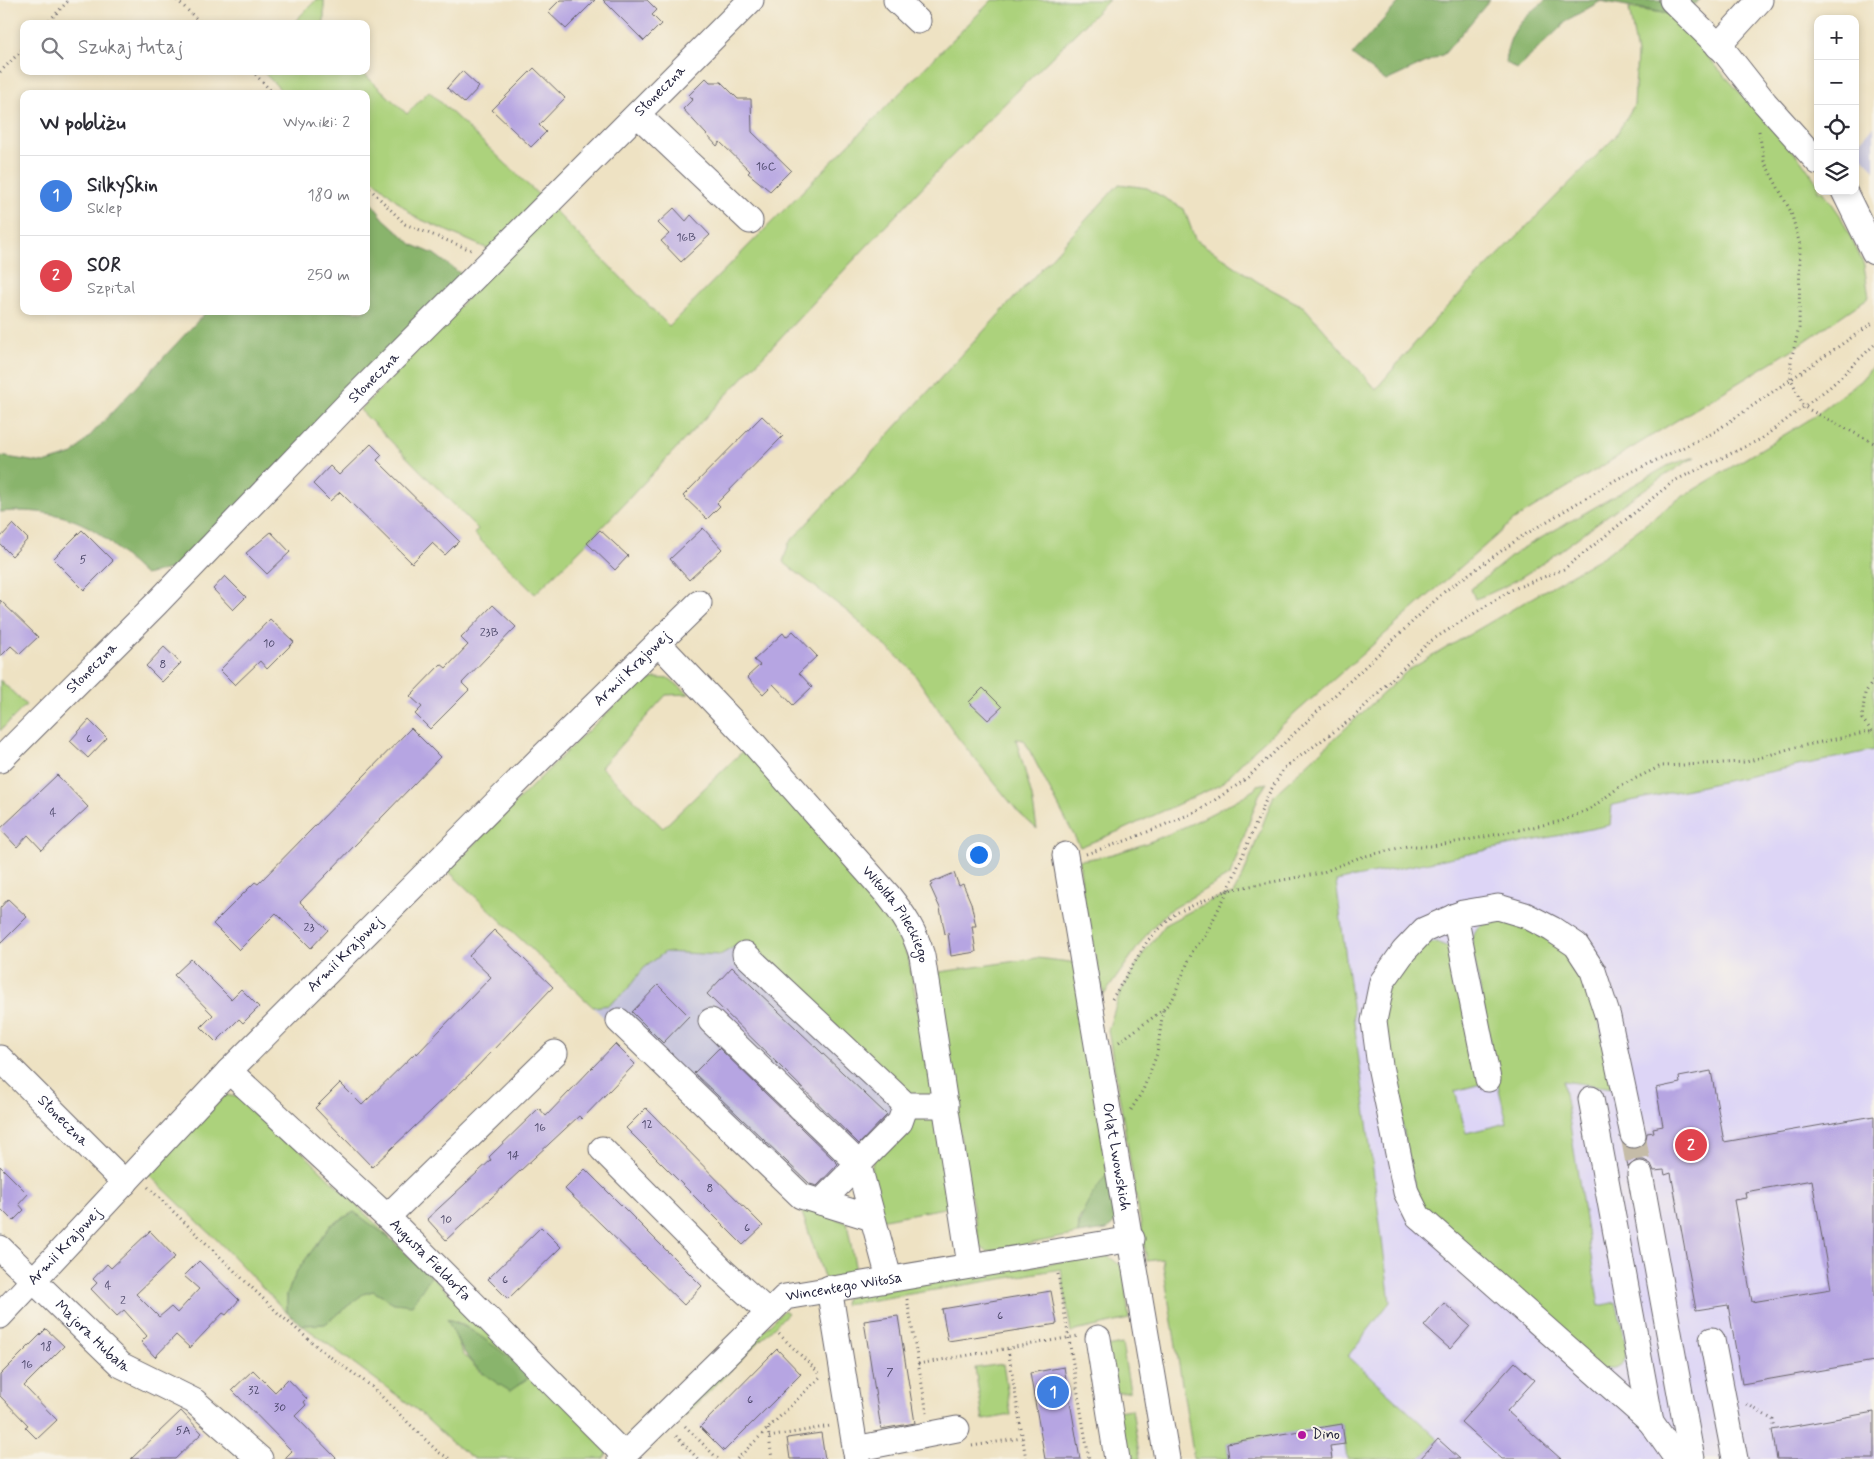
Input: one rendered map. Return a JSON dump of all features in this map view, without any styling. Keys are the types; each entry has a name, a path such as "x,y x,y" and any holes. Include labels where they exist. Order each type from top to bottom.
{"street":[{"name":"Słoneczna","path":"0,760 156,604 352,400 751,0"},
{"path":"896,0 918,21"},
{"path":"1672,0 1718,46 1814,157"},
{"path":"1718,46 1760,0"},
{"path":"638,115 750,221"},
{"path":"1846,195 1874,252"},
{"name":"Armii Krajowej","path":"0,1316 229,1071 540,759 699,603"},
{"name":"Witolda Pileckiego","path":"658,644 754,744 905,916 916,937 922,956 970,1265"},
{"name":"Orląt Lwowskich","path":"1065,855 1132,1239 1167,1459"},
{"path":"1633,1135 1608,1017 1593,971 1576,945 1552,929 1525,915 1498,907 1455,916 1424,930 1404,951 1382,982 1374,1021 1380,1066 1406,1192 1418,1216 1651,1422 1677,1459"},
{"path":"1455,916 1488,1080"},
{"path":"745,954 906,1105 946,1105"},
{"path":"619,1021 801,1196 872,1218"},
{"path":"711,1021 858,1163 893,1289"},
{"path":"387,1217 555,1053"},
{"name":"Słoneczna","path":"0,1058 125,1183"},
{"name":"Augusta Fieldorfa","path":"229,1071 387,1217 622,1457"},
{"path":"1591,1099 1651,1422"},
{"path":"821,1202 900,1122 906,1105"},
{"path":"602,1149 776,1323"},
{"path":"1640,1174 1692,1459"},
{"name":"Wincentego Witosa","path":"622,1457 776,1323 785,1297 829,1288 893,1289 970,1265 1132,1239"},
{"name":"Majora Hubala","path":"0,1248 33,1282 122,1365 194,1401 260,1459"},
{"path":"829,1288 856,1454 958,1429"},
{"path":"1098,1338 1117,1459"},
{"path":"1712,1340 1735,1459"}],"path":[{"path":"50,20 69,0"},
{"path":"177,0 198,20"},
{"path":"0,72 20,52"},
{"path":"256,75 270,90"},
{"path":"1756,92 1759,132 1764,161 1791,212 1800,245 1799,328 1791,360 1791,379 1804,407 1874,443"},
{"path":"370,189 406,224 494,259"},
{"path":"1065,855 1089,854 1200,810 1245,780 1445,591 1521,537 1617,479 1713,433 1874,322"},
{"path":"1100,1056 1163,1010 1173,998 1193,950 1204,938 1228,890 1268,795 1284,768 1354,717 1428,642 1511,590 1564,569 1674,481 1762,439 1830,387 1874,345"},
{"path":"1873,731 1862,719 1866,693 1874,680"},
{"path":"1094,1027 1148,940 1176,913 1228,890 1321,873 1358,858 1407,846 1432,846 1562,821 1590,809 1622,785 1661,766 1746,762 1792,748 1873,731"},
{"path":"1114,1139 1143,1090 1157,1054 1163,1010"},
{"path":"125,1183 145,1185 164,1200 278,1313 322,1351 371,1386 438,1452 450,1459"},
{"path":"1048,1274 1058,1273 1089,1459"},
{"path":"893,1289 907,1298 916,1296"},
{"path":"907,1298 927,1417"},
{"path":"770,1338 776,1323 822,1375 823,1384"},
{"path":"918,1364 1068,1337"},
{"path":"1008,1348 1026,1459"},
{"path":"737,1459 822,1375"},
{"path":"1741,1400 1773,1420 1775,1429"},
{"path":"829,1418 832,1434"},
{"path":"698,1459 673,1434 683,1424 718,1459"},
{"path":"769,1437 830,1426"},
{"path":"768,1429 772,1459"}],"shaded area":[{"path":"1874,126 1874,170 1859,153 1859,143"},
{"path":"1874,750 1874,1459 1209,1459 1205,1433 1348,1356 1390,1302 1336,881 1611,824 1612,805"},
{"path":"699,894 909,1096 846,1183 828,1201 659,1071 593,1007"}],"green space":[{"path":"316,0 324,0 324,20 296,20"},
{"path":"992,0 1109,0 947,161 587,543 535,594 474,534 478,529 360,410 553,209 669,326"},
{"path":"1401,0 1490,0 1444,54 1386,81 1352,55"},
{"path":"1546,0 1700,0 1669,14 1601,1 1569,19 1517,69 1505,62 1510,41 1523,20"},
{"path":"1629,8 1669,14 1801,160 1814,178 1814,195 1826,195 1840,215 1864,265 1869,297 1795,348 1514,520 1256,748 1220,785 1080,847 1024,740 1016,739 1032,797 1037,829 1019,813 958,738 910,668 848,612 783,562 789,543 1119,184 1147,188 1184,209 1195,239 1258,282 1304,307 1376,389 1439,315 1615,137 1634,105 1637,54"},
{"path":"266,75 365,75 407,114 429,91 545,201 495,252 415,217 370,177 370,90 281,90"},
{"path":"370,201 384,219 413,245 434,254 465,277 185,565 145,575 98,533 76,521 38,512 0,512 0,456 44,463 73,454 203,315 370,315"},
{"path":"1874,365 1874,750 1612,805 1610,825 1336,881 1390,1302 1348,1356 1438,1439 1420,1459 1347,1459 1342,1425 1227,1443 1229,1459 1194,1459 1162,1259 1147,1261 1108,1030 1120,993 1145,951 1166,924 1212,900 1233,894 1243,876 1274,795 1407,671 1605,555 1677,500 1807,421 1860,381"},
{"path":"1695,457 1634,496 1527,573 1502,588 1475,599 1471,589 1518,551 1669,465"},
{"path":"655,678 670,679 689,694 666,695 601,767 663,828 743,751 753,758 881,904 908,957 934,1091 927,1099 909,1096 746,940 720,955 665,952 644,968 626,991 609,1005 593,1007 448,871 576,742 638,684"},
{"path":"0,680 26,705 0,731"},
{"path":"1267,783 1259,795 1230,875 1168,911 1149,931 1104,995 1084,905 1079,860 1123,851 1170,834 1235,801 1254,790 1257,785"},
{"path":"1495,919 1517,921 1575,957 1591,984 1613,1088 1563,1081 1599,1306 1616,1302 1624,1334 1625,1359 1621,1365 1612,1368 1601,1370 1418,1203 1381,1022 1385,990 1424,944 1436,942 1451,948 1481,1084 1455,1091 1466,1133 1507,1123 1497,1081 1472,945 1478,928"},
{"path":"1037,958 1078,963 1109,1172 1079,1219 1078,1234 988,1252 980,1247 932,977 940,972"},
{"path":"226,1095 248,1099 391,1239 354,1212 331,1225 297,1271 287,1294 287,1313 217,1240 147,1173"},
{"path":"919,1109 933,1110 942,1122 955,1206 879,1220 868,1182 875,1152"},
{"path":"1109,1172 1120,1218 1107,1230 1078,1234 1085,1208 1093,1193"},
{"path":"799,1204 847,1223 856,1271 877,1266 879,1270 825,1280"},
{"path":"354,1212 391,1239 431,1276 412,1305 394,1303 373,1291 363,1294 325,1324 302,1325 287,1313 287,1294 297,1271 331,1225"},
{"path":"1101,1255 1108,1256 1123,1267 1129,1319 1071,1332 1061,1269 844,1305 845,1300 849,1296"},
{"path":"431,1276 609,1444 606,1455 603,1459 474,1459 451,1442 417,1410 302,1325 325,1324 363,1294 373,1291 394,1303","holes":["448,1319 462,1324 508,1358 482,1374 463,1354"]},
{"path":"784,1310 788,1313 682,1419 678,1416"},
{"path":"447,1319 480,1336 530,1371 531,1376 510,1391 486,1376 465,1353"},
{"path":"1122,1344 1130,1391 1114,1393 1106,1347"},
{"path":"1003,1364 1011,1415 983,1420 975,1368"},
{"path":"1132,1409 1140,1459 1125,1459 1117,1411"}],"building":[{"path":"560,0 595,0 566,29 548,12"},
{"path":"603,0 647,0 657,10 652,15 661,24 644,41"},
{"path":"534,68 565,98 539,125 546,132 531,147 492,110"},
{"path":"462,71 479,87 464,103 447,88"},
{"path":"706,78 710,82 721,82 738,99 751,99 752,132 791,170 770,191 748,173 750,171 720,142 717,146 683,109 693,99 689,95"},
{"path":"674,208 686,221 691,215 710,235 681,262 661,241 669,234 658,223"},
{"path":"762,416 783,436 717,503 720,506 707,519 683,496"},
{"path":"371,444 382,455 377,460 459,541 445,555 432,543 412,563 340,492 330,501 313,484 330,466 339,475"},
{"path":"13,524 28,539 12,556 0,544 0,538"},
{"path":"703,528 722,549 689,580 670,559"},
{"path":"82,530 113,561 84,590 53,559"},
{"path":"600,530 628,556 615,570 587,543"},
{"path":"271,532 290,552 267,574 246,553"},
{"path":"225,576 246,597 233,610 213,589"},
{"path":"0,600 38,637 20,654 11,646 0,657"},
{"path":"493,605 516,627 462,683 469,690 430,729 415,714 422,707 410,696 441,664 446,668 468,645 461,638"},
{"path":"270,619 294,642 267,669 260,661 235,685 220,670"},
{"path":"793,631 817,656 799,673 812,687 793,705 773,684 763,694 747,677 760,665 754,660 783,633 786,637"},
{"path":"164,647 181,663 162,682 146,666"},
{"path":"983,688 1002,707 988,720 969,702"},
{"path":"89,720 107,738 88,758 70,741"},
{"path":"411,728 440,757 300,902 328,930 311,948 276,913 239,950 213,924 255,882 258,884"},
{"path":"57,775 88,807 42,850 28,835 17,847 0,829"},
{"path":"954,873 959,886 963,884 971,903 976,926 972,926 976,952 951,956 948,933 945,934 940,908 930,886 932,885 931,883"},
{"path":"8,899 27,917 0,944 0,908"},
{"path":"494,930 553,987 472,1072 372,1167 315,1108 340,1083 362,1105 416,1052 417,1054 491,977 469,956"},
{"path":"191,959 231,999 241,989 259,1007 243,1023 239,1019 216,1042 201,1027 213,1015 174,975"},
{"path":"732,967 887,1115 859,1144 707,994"},
{"path":"658,985 689,1016 663,1043 632,1012"},
{"path":"615,1044 635,1064 582,1119 579,1116 446,1240 427,1219 491,1160 489,1157 539,1108 546,1116"},
{"path":"719,1048 838,1164 817,1186 810,1184 694,1073"},
{"path":"1711,1071 1724,1142 1874,1116 1874,1361 1742,1384 1728,1305 1696,1310 1671,1173 1665,1175 1664,1170 1654,1171 1651,1164 1644,1160 1637,1160 1628,1167 1624,1146 1635,1149 1642,1146 1646,1140 1647,1133 1654,1132 1653,1128 1663,1126 1656,1088 1680,1083 1679,1077","holes":["1812,1180 1831,1289 1752,1302 1734,1200 1746,1198 1745,1192"]},
{"path":"646,1108 763,1226 743,1245 626,1128"},
{"path":"0,1166 28,1194 19,1204 24,1210 13,1221 0,1208"},
{"path":"585,1169 702,1286 684,1305 565,1189"},
{"path":"541,1227 561,1247 508,1299 488,1279"},
{"path":"150,1231 175,1257 136,1294 159,1317 171,1307 177,1313 199,1289 184,1276 199,1261 239,1300 226,1315 223,1313 190,1348 176,1335 155,1357 141,1342 147,1336 124,1310 117,1316 91,1289 97,1283 93,1279 107,1264 111,1268"},
{"path":"1051,1291 1057,1324 948,1341 942,1309"},
{"path":"1444,1303 1470,1326 1450,1349 1424,1326"},
{"path":"898,1316 915,1423 881,1429 864,1321"},
{"path":"46,1329 64,1346 24,1386 57,1420 37,1439 25,1427 28,1425 0,1396 0,1375"},
{"path":"777,1349 801,1374 724,1451 700,1427"},
{"path":"1515,1362 1535,1380 1507,1411 1561,1459 1502,1459 1461,1422"},
{"path":"1064,1367 1080,1459 1045,1459 1030,1373"},
{"path":"253,1370 275,1392 288,1379 307,1399 304,1402 306,1405 295,1416 337,1459 284,1459 292,1451 232,1390"},
{"path":"181,1411 202,1433 175,1459 131,1459"},
{"path":"1874,1412 1874,1459 1777,1459 1772,1430"},
{"name":"Dino","path":"1342,1424 1345,1444 1330,1446 1332,1459 1229,1459 1227,1443"},
{"path":"821,1433 825,1459 790,1459 787,1438"},
{"path":"1438,1439 1460,1459 1420,1459"}],"tunnel":[{"path":"1633,1135 1640,1174"}],"place":[{"name":"SOR","path":"1691,1145"},
{"name":"SilkySkin","path":"1053,1392"},
{"name":"Dino","path":"1302,1435"}]}
